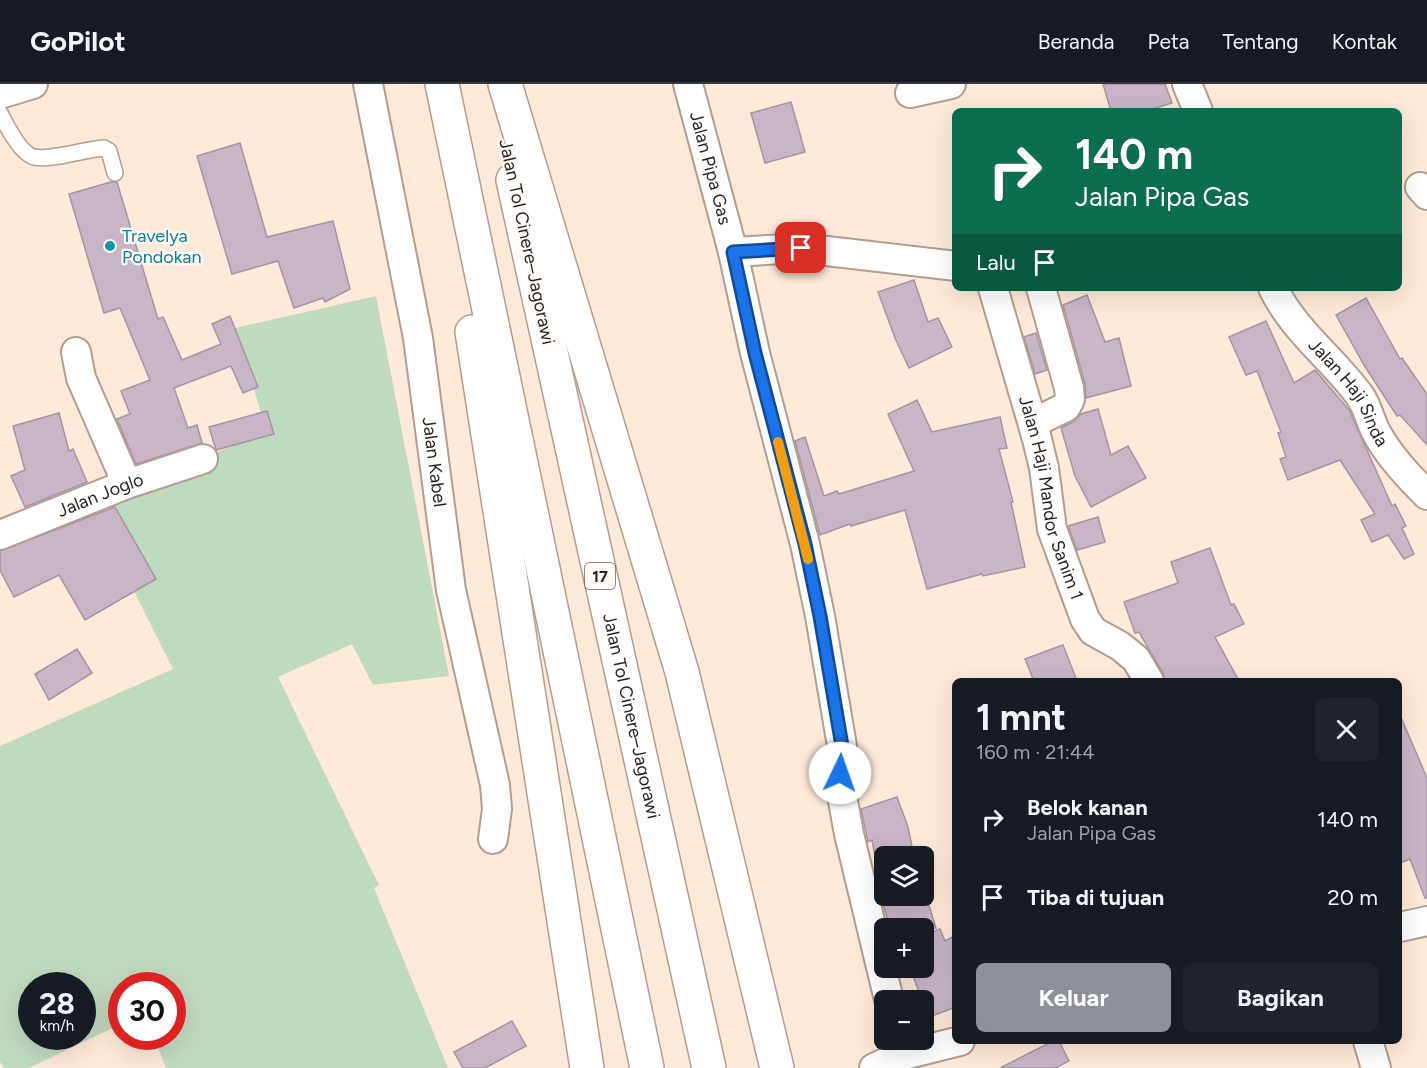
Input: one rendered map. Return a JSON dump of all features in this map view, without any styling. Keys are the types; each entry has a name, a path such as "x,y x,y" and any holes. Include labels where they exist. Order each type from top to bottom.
{"highway":[{"path":"434,84 587,1068"},
{"path":"442,84 647,1068"},
{"name":"Jalan Tol Cinere–Jagorawi","path":"492,84 709,1068"},
{"path":"505,84 682,672 777,1068"}],"street":[{"path":"0,94 33,84"},
{"name":"Jalan Kabel","path":"368,84 418,338 451,590 495,785 498,809 493,839"},
{"name":"Jalan Pipa Gas","path":"688,84 733,252 755,353 805,544 842,746 841,790 886,990"},
{"path":"910,93 951,84"},
{"path":"1187,84 1197,108"},
{"path":"733,252 801,248 952,266"},
{"name":"Jalan Haji Mandor Sanim 1","path":"994,291 1044,468 1052,529 1085,620 1093,631 1120,646 1136,659 1147,678"},
{"path":"1033,423 1066,407 1070,399 1069,388 1042,291"},
{"name":"Jalan Haji Sinda","path":"1276,291 1289,315 1362,399 1376,431 1404,472 1427,495"},
{"path":"76,352 81,378 127,484"},
{"name":"Jalan Joglo","path":"0,535 127,484 203,459"},
{"path":"1402,927 1427,921"},
{"path":"874,1068 900,1054 952,1043"},
{"path":"1369,1044 1376,1068"}],"lane":[{"path":"0,113 11,133 25,151 34,157 58,156 104,148 109,152 115,173"}],"green space":[{"path":"376,296 449,676 373,685 352,644 278,677 379,885 374,888 448,1068 166,1068 159,1050 186,1050 186,972 108,972 108,1030 96,1036 96,972 18,972 18,1050 67,1050 29,1068 4,1068 0,1062 0,746 173,669 90,503 267,432 235,328"}],"building":[{"path":"1103,84 1165,84 1172,103 1156,108 1110,108"},
{"path":"791,102 805,152 765,163 751,113"},
{"path":"240,143 267,237 333,221 350,289 325,302 323,298 294,308 278,261 232,274 197,156"},
{"path":"117,182 158,319 163,317 182,360 221,344 212,324 230,316 258,387 243,393 231,366 174,388 188,428 197,425 202,443 136,464 117,419 130,414 121,391 150,380 120,308 104,313 69,194"},
{"path":"914,280 928,322 938,318 952,347 909,368 878,292"},
{"path":"1087,295 1105,342 1119,338 1131,386 1086,398 1085,384 1063,305"},
{"path":"1366,298 1400,359 1402,358 1427,394 1427,445 1400,415 1397,416 1364,365 1336,315"},
{"path":"1266,321 1294,383 1315,370 1349,410 1392,506 1395,504 1406,526 1402,528 1414,554 1404,559 1388,535 1372,542 1361,520 1375,514 1340,460 1288,480 1280,459 1286,457 1278,433 1281,432 1257,371 1246,375 1229,337"},
{"path":"1036,333 1047,370 1035,374 1024,337"},
{"path":"917,400 932,432 1000,417 1007,448 999,449 1013,502 1011,502 1025,567 983,576 982,574 927,589 905,510 851,526 850,524 820,535 795,441 805,437 824,496 837,491 839,494 914,471 888,414"},
{"path":"1098,409 1111,455 1128,446 1146,478 1091,507 1075,476 1061,428 1073,422 1081,414"},
{"path":"267,411 274,434 216,450 209,427"},
{"path":"59,413 69,451 73,449 87,482 25,507 11,476 25,470 13,426"},
{"path":"115,507 156,579 85,620 59,575 14,597 0,570 0,551"},
{"path":"1098,517 1105,542 1077,550 1068,526"},
{"path":"1210,548 1231,605 1234,604 1244,624 1215,637 1237,678 1164,678 1139,632 1135,633 1124,602 1178,583 1171,562"},
{"path":"1063,645 1076,678 1033,678 1025,659"},
{"path":"77,649 92,673 49,700 35,674"},
{"path":"1402,720 1427,778 1427,898 1425,898 1410,859 1402,862"},
{"path":"897,797 912,846 874,846 874,851 872,840 868,842 861,809"},
{"path":"884,906 929,906 933,918 887,918"},
{"path":"940,929 945,941 952,937 952,1008 934,1015 934,990 918,990 914,978 934,978 934,931"},
{"path":"512,1021 526,1046 485,1068 463,1068 454,1052"},
{"path":"1047,1044 1060,1044 1069,1061 1055,1068 1000,1068"}],"slow traffic":[{"path":"778,442 808,559"}],"place":[{"name":"Travelya Pondokan","path":"110,246"}],"route":[{"path":"801,248 733,252 774,431 805,544 820,616 842,746 840,773"}]}
